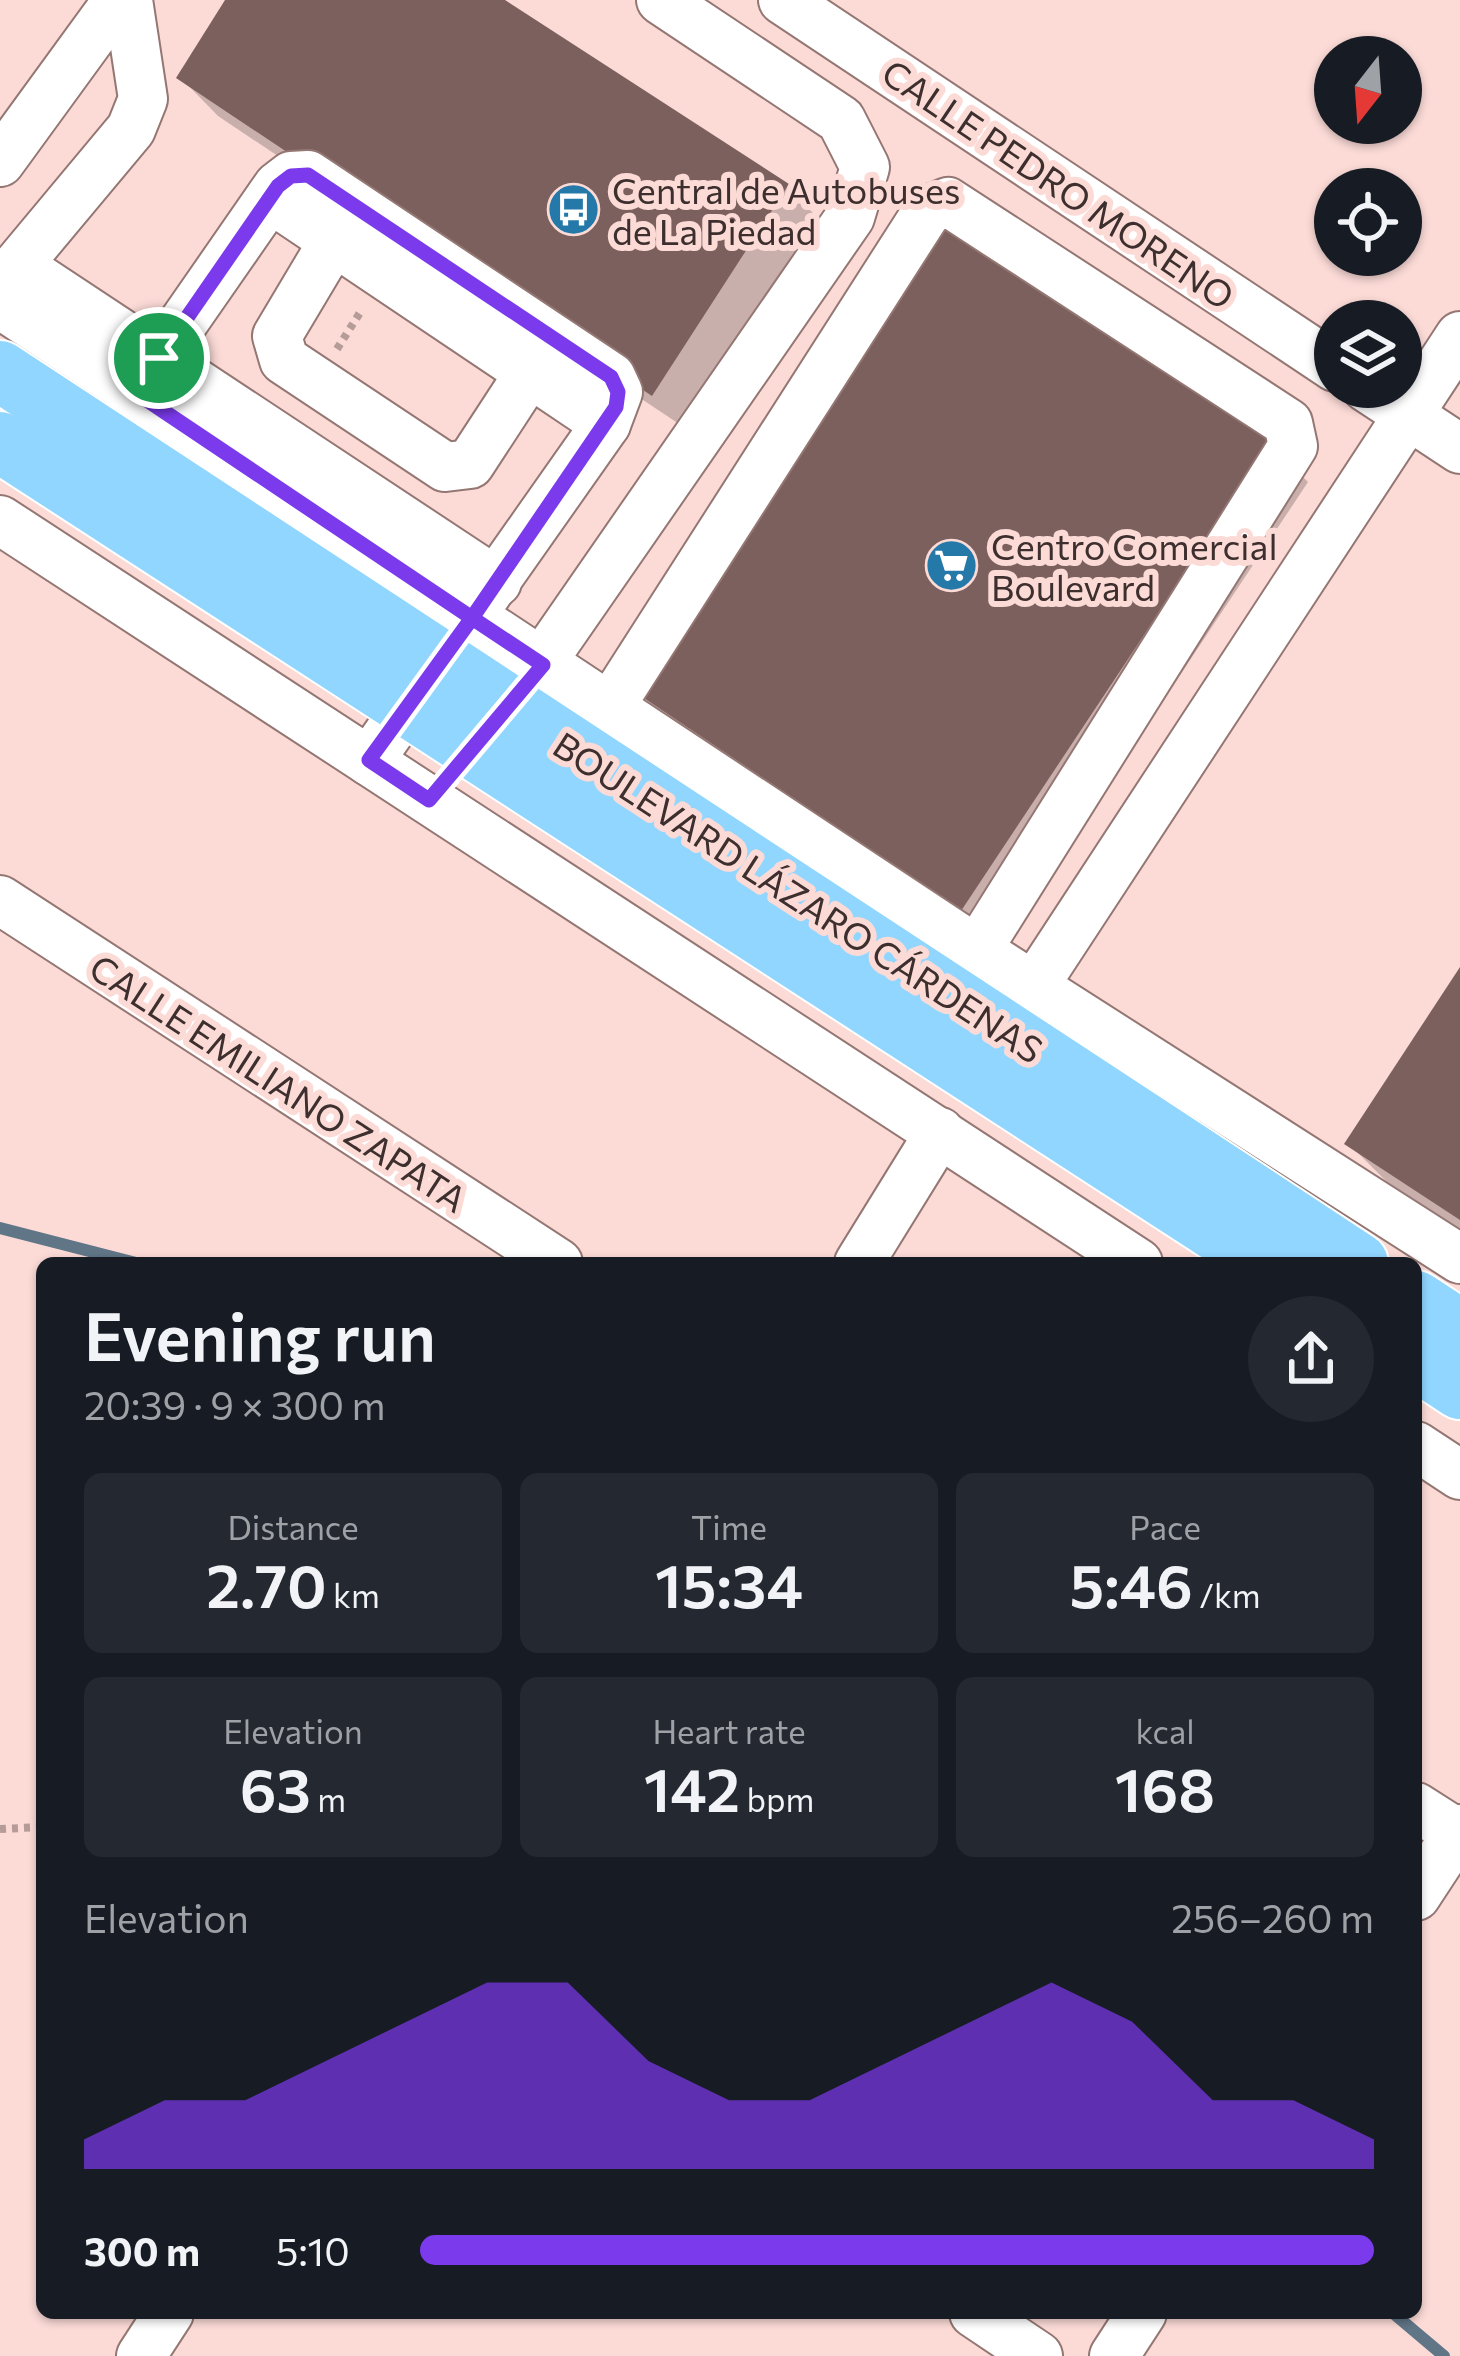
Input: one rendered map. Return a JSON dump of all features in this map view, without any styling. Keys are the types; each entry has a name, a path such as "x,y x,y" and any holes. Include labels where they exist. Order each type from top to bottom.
{"main road":[{"name":"BOULEVARD LÁZARO CÁRDENAS","path":"0,370 455,642 509,706 1258,1257"},
{"name":"BOULEVARD LÁZARO CÁRDENAS","path":"0,442 455,642"},
{"name":"BOULEVARD LÁZARO CÁRDENAS","path":"509,706 1349,1257"},
{"path":"1422,1305 1460,1330"},
{"path":"1422,1364 1460,1389"}],"street":[{"path":"0,162 123,0"},
{"path":"123,0 143,99 131,129 6,286 147,375 455,642"},
{"path":"429,800 509,706 850,217 865,167 841,121 661,0"},
{"name":"CALLE PEDRO MORENO","path":"783,0 1314,353"},
{"path":"147,375 270,198 291,176 308,175 611,377 618,392 606,424 369,760"},
{"path":"270,198 606,424"},
{"path":"609,707 928,211 948,202 1288,423 1293,446 976,950"},
{"path":"333,242 277,336 284,360 445,466 470,464 530,372"},
{"path":"1034,986 1460,336"},
{"path":"1398,408 1460,449"},
{"path":"0,520 1129,1257"},
{"path":"509,706 609,707 976,950 1460,1259"},
{"name":"CALLE EMILIANO ZAPATA","path":"0,900 549,1257"},
{"path":"863,1257 940,1132"},
{"path":"1422,1450 1460,1475"},
{"path":"1422,1810 1459,1832 1422,1886"},
{"path":"142,2356 166,2319"},
{"path":"983,2319 1038,2356"},
{"path":"1114,2356 1138,2319"}],"path":[{"path":"0,1829 36,1827"}],"building":[{"name":"Central de Autobuses de La Piedad","path":"225,0 505,0 789,184 652,396 176,78"},
{"name":"Centro Comercial Boulevard","path":"940,220 1272,442 961,911 632,690"},
{"path":"1460,967 1460,1220 1344,1144"}],"waterway":[{"path":"0,1228 113,1257"},
{"path":"1400,2319 1444,2356"}],"place":[{"name":"Central de Autobuses de La Piedad","path":"573,210"},
{"name":"Centro Comercial Boulevard","path":"952,566"}],"route":[{"path":"159,358 135,392 472,618 369,760 429,800 543,665 472,618 616,407 618,392 611,377 308,175 291,176 278,186 159,358"}]}
